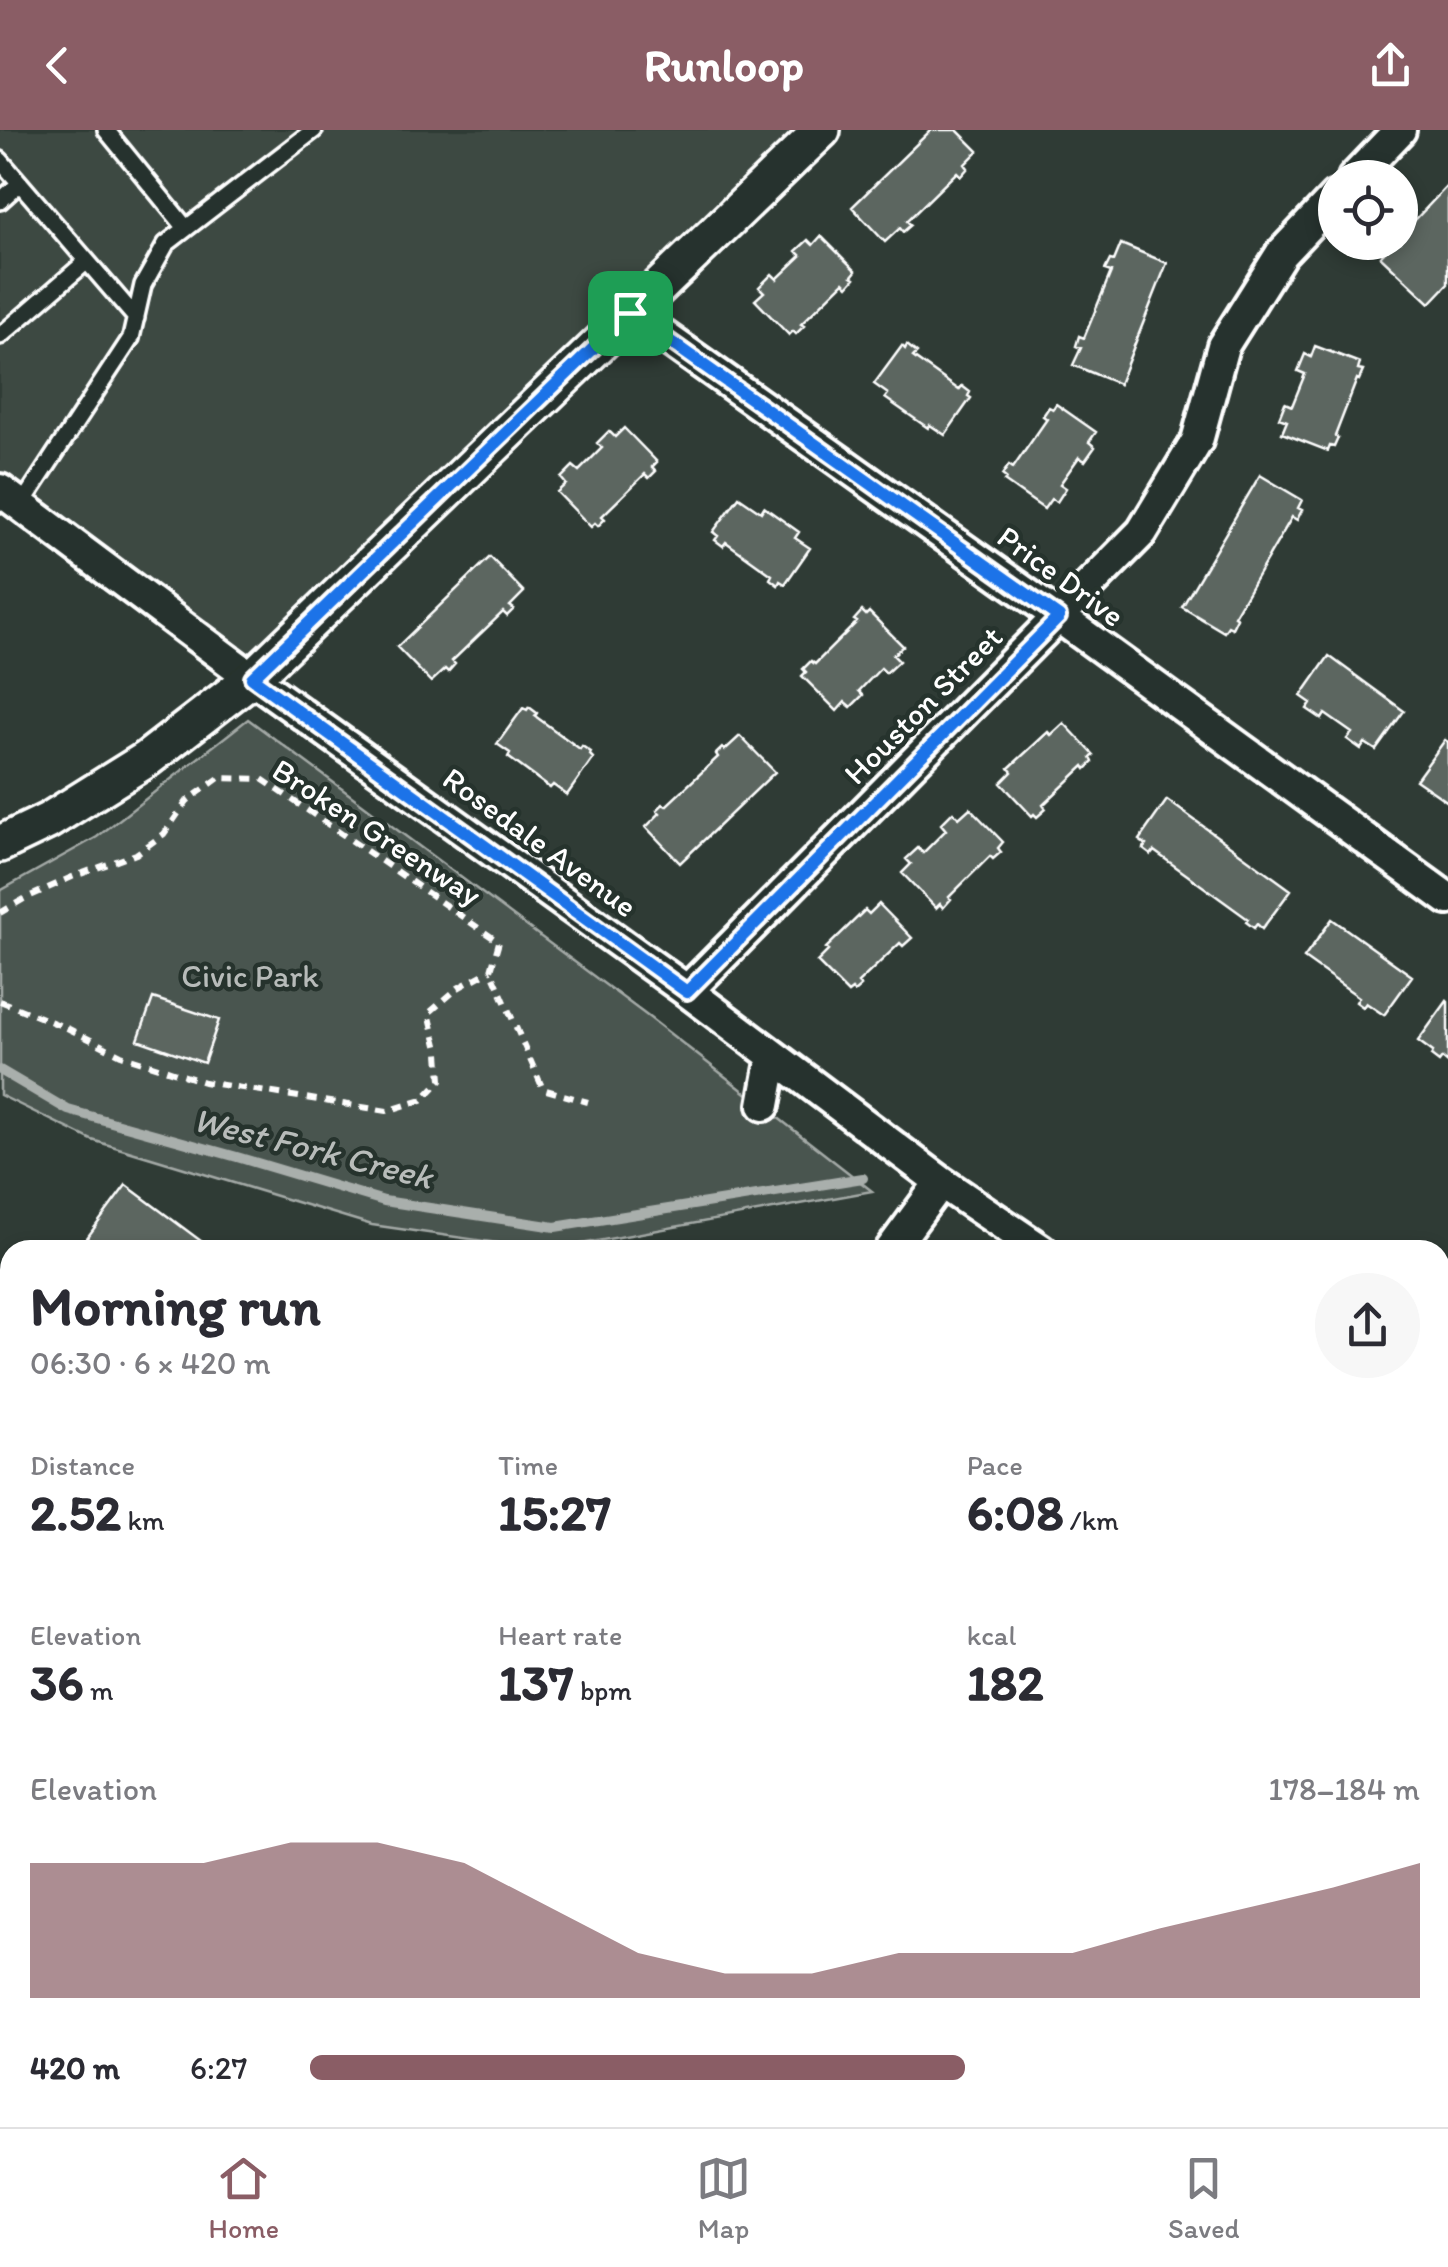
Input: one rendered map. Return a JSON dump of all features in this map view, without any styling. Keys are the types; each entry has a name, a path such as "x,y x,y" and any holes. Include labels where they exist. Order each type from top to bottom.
{"street":[{"path":"0,844 48,821 148,759 252,678 822,130"},
{"path":"1371,160 1400,130"},
{"name":"Houston Street","path":"687,992 1142,532 1197,441 1223,346 1281,254 1318,215"},
{"name":"Price Drive","path":"630,313 1448,898"},
{"name":"Rosedale Avenue","path":"10,499 1026,1240"},
{"path":"764,1105 773,1056"},
{"path":"898,1240 942,1182"}],"lane":[{"path":"106,130 186,228"},
{"path":"10,499 131,338 143,285 166,244 314,130"},
{"path":"0,160 136,318"},
{"path":"0,201 20,184"},
{"path":"0,336 87,261"}],"path":[{"name":"Broken Greenway","path":"0,913 72,876 136,854 164,834 186,801 219,778 262,779 499,942 491,970 543,1089 588,1102"},
{"path":"0,1002 121,1055 204,1082 386,1111 422,1100 442,1080 429,1013 458,988 491,970"}],"shaded area":[{"path":"0,130 822,130 252,678 0,490"}],"green space":[{"name":"Civic Park","path":"248,719 650,1018 872,1191 603,1240 478,1240 372,1225 92,1140 0,1095 0,891 97,837"}],"building":[{"path":"931,130 957,130 978,151 965,164 968,168 961,176 957,172 907,221 911,225 903,232 900,228 885,242 852,207"},
{"path":"1448,185 1448,284 1430,303 1384,260 1418,260 1418,217"},
{"path":"821,236 856,271 852,276 855,278 848,286 844,282 801,324 804,326 796,334 793,331 789,335 755,300 764,292 759,287 772,274 777,279 801,256 796,251 808,240 813,245"},
{"path":"1121,244 1167,263 1119,384 1073,365 1081,348 1076,346 1079,336 1084,338 1111,272 1105,270"},
{"path":"907,345 917,353 913,357 959,390 962,386 970,392 971,398 945,435 885,398 888,394 874,384 902,346 905,349"},
{"path":"1315,346 1360,363 1358,370 1363,371 1335,436 1338,438 1328,451 1282,433 1287,421 1279,418 1285,403 1292,406 1305,374 1298,371 1305,354 1311,357"},
{"path":"1056,404 1096,432 1089,442 1095,447 1085,461 1079,457 1060,484 1066,488 1057,502 1051,499 1044,509 1004,481 1002,475 1009,465 1013,468 1047,419 1043,416 1049,407 1053,409"},
{"path":"624,428 657,462 652,467 656,471 649,478 645,474 602,516 605,519 598,526 595,523 591,527 557,492 566,484 561,478 573,466 579,471 602,448 597,443 609,431 615,437"},
{"path":"1260,475 1302,500 1298,508 1302,510 1297,520 1292,517 1234,616 1237,618 1232,628 1228,626 1224,632 1182,607"},
{"path":"739,497 761,512 764,507 799,532 795,538 810,548 785,584 780,581 778,585 770,579 772,575 726,542 723,546 715,540 718,536 713,532"},
{"path":"490,557 524,592 510,606 514,609 507,616 503,612 452,661 455,664 448,672 445,669 431,682 397,647"},
{"path":"862,611 866,615 869,612 903,646 893,655 899,661 886,673 881,668 859,691 863,695 851,707 845,702 837,711 802,676 806,672 803,669 811,661 815,664 857,622 854,620"},
{"path":"1329,656 1404,711 1376,750 1365,743 1361,749 1347,739 1352,733 1325,714 1322,719 1307,709 1311,703 1301,696"},
{"path":"523,708 537,713 535,716 580,749 582,746 591,752 593,758 567,795 553,785 550,788 497,744"},
{"path":"1064,723 1094,755 1093,762 1043,805 1046,809 1037,817 1032,816 1001,783 1012,772 1009,768 1048,732 1051,735"},
{"path":"740,736 775,772 680,863 646,827 663,804 666,806 718,757 716,754 722,748 725,750"},
{"path":"1445,740 1448,742 1448,802 1416,780"},
{"path":"1167,800 1291,890 1262,929 1257,924 1254,928 1246,922 1248,919 1154,851 1151,855 1143,849 1146,845 1139,840"},
{"path":"970,808 1003,842 998,848 1001,852 993,859 990,856 943,908 940,904 936,908 902,873 911,864 906,859 918,848 923,853 946,830 941,824 953,812 959,818"},
{"path":"879,904 912,938 903,946 900,943 858,983 861,986 848,993 817,962 865,910 869,914"},
{"path":"1332,919 1412,976 1384,1015 1366,1003 1363,1007 1356,1002 1359,997 1304,958"},
{"path":"153,998 219,1020 204,1063 138,1040"},
{"path":"1447,1001 1448,1063 1442,1058 1439,1062 1418,1041"},
{"path":"126,1185 200,1240 85,1240"}],"waterway":[{"name":"West Fork Creek","path":"0,1070 68,1110 384,1201 555,1227 863,1178"}],"route":[{"path":"630,313 1059,617 687,992 252,678 630,313"}]}
